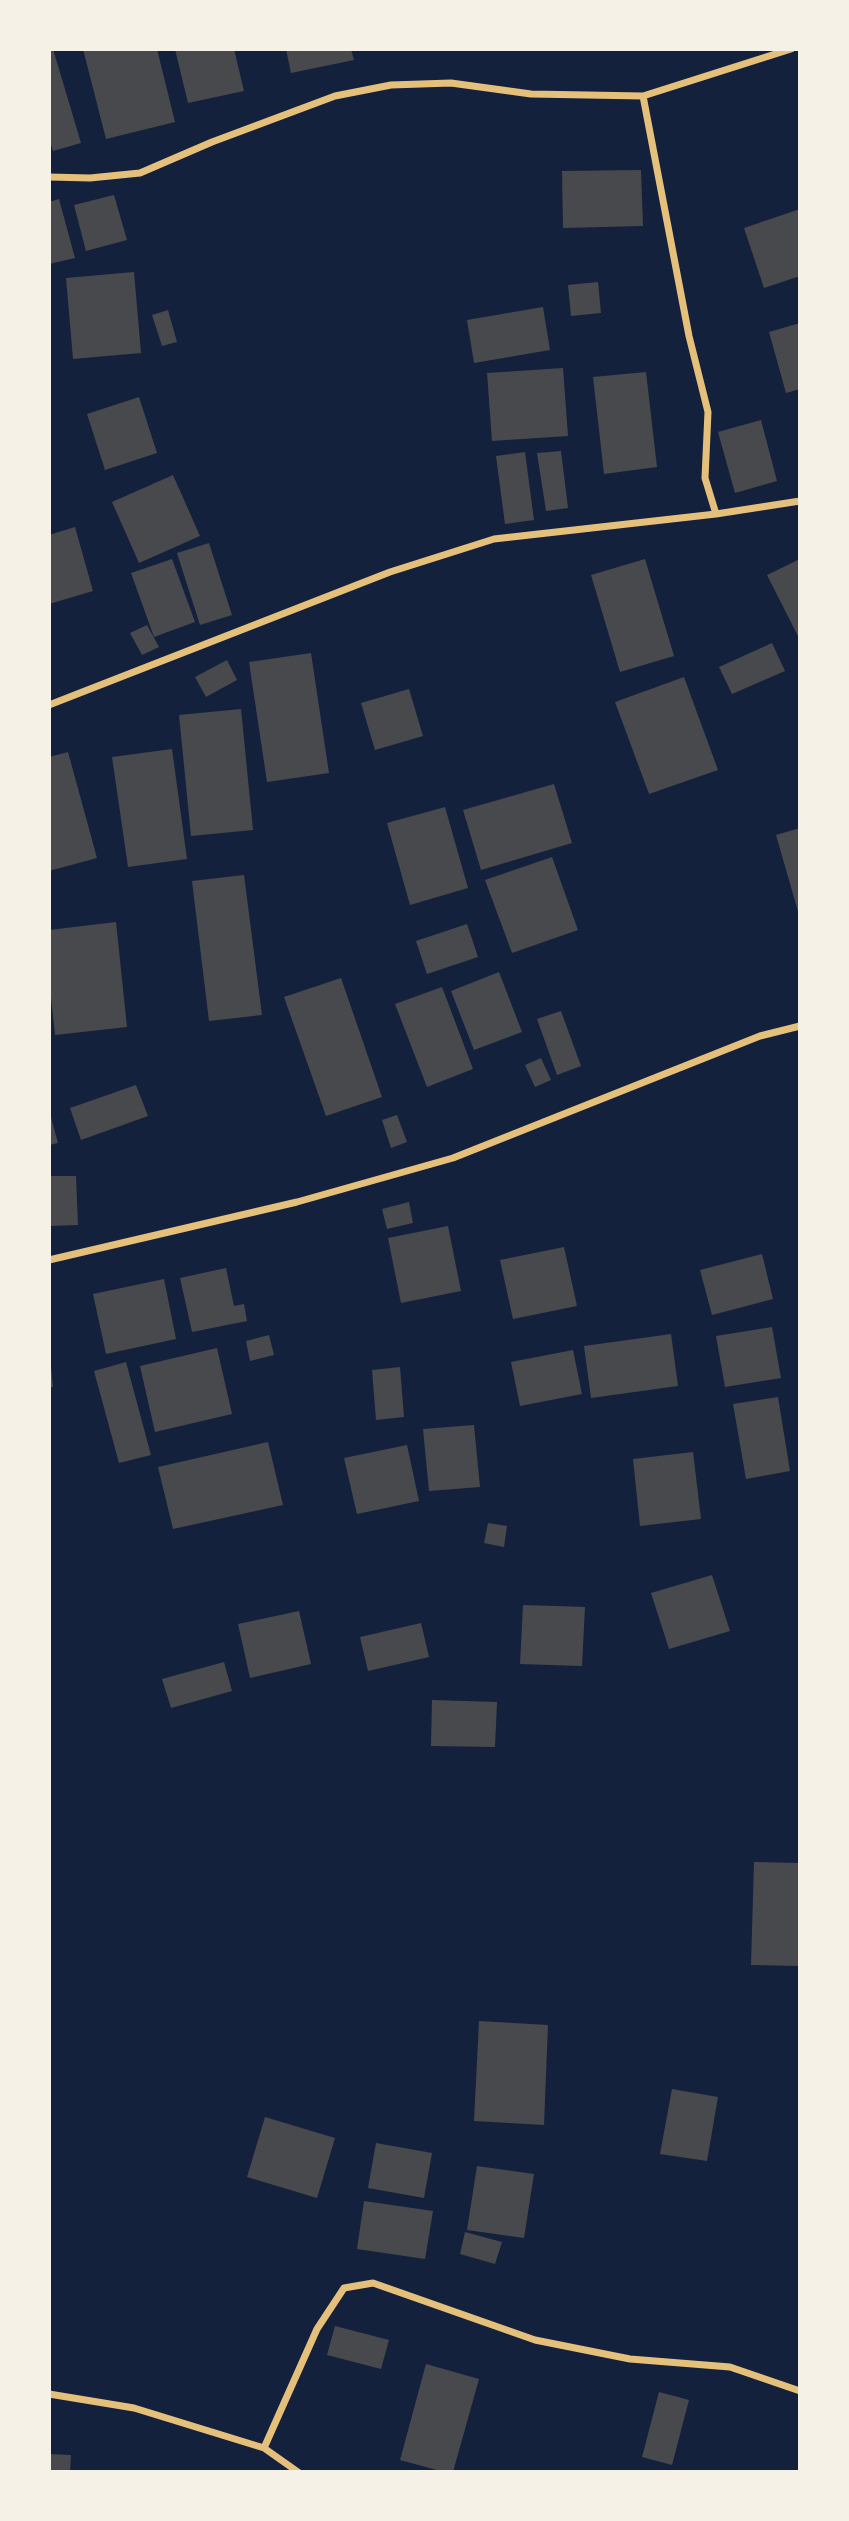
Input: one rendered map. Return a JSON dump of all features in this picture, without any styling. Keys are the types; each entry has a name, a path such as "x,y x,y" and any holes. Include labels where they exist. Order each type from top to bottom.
{"street":[{"path":"49,177 90,178 140,173 212,142 335,96 391,85 452,83 531,94 643,96 795,49"},
{"path":"643,96 687,323 708,412 705,478 716,514"},
{"path":"49,705 390,572 495,540 716,514 800,501"},
{"path":"49,1260 297,1202 453,1157 760,1036 800,1026"},
{"path":"264,2448 317,2329 330,2308 344,2288 373,2283 535,2340 630,2359 730,2367 800,2391"},
{"path":"49,2394 134,2408 264,2448 297,2472"}],"building":[{"path":"49,49 53,49 81,143 53,151 49,138"},
{"path":"83,49 157,49 175,122 106,139"},
{"path":"175,49 234,49 244,91 188,103"},
{"path":"286,49 351,49 354,60 291,73"},
{"path":"641,170 643,226 563,228 562,171"},
{"path":"114,195 127,240 86,251 74,205"},
{"path":"59,199 75,258 49,264 49,202"},
{"path":"800,209 800,276 764,288 744,228"},
{"path":"134,272 141,353 73,359 66,278"},
{"path":"598,282 601,313 571,316 568,285"},
{"path":"543,307 550,350 474,363 467,320"},
{"path":"168,310 177,342 162,346 152,315"},
{"path":"800,323 800,389 786,393 769,332"},
{"path":"563,368 568,436 492,441 487,373"},
{"path":"646,372 657,467 604,474 593,377"},
{"path":"139,397 157,453 105,470 87,414"},
{"path":"761,420 777,481 735,493 718,432"},
{"path":"561,451 568,508 546,511 537,453"},
{"path":"525,452 534,520 505,524 496,456"},
{"path":"173,475 200,536 139,563 112,502"},
{"path":"75,527 93,591 49,604 49,535"},
{"path":"209,543 232,615 200,625 177,553"},
{"path":"172,559 195,622 154,637 131,573"},
{"path":"645,559 674,656 620,672 591,575"},
{"path":"800,559 800,640 767,575"},
{"path":"147,625 159,647 142,655 130,633"},
{"path":"772,643 785,671 732,694 719,667"},
{"path":"311,653 329,773 267,782 249,662"},
{"path":"227,660 237,680 206,697 195,677"},
{"path":"684,677 718,770 649,794 615,702"},
{"path":"409,689 423,736 375,750 361,703"},
{"path":"241,709 253,830 191,836 179,715"},
{"path":"172,749 187,859 128,867 112,757"},
{"path":"68,752 97,858 49,871 49,757"},
{"path":"554,784 572,843 481,870 463,810"},
{"path":"445,807 468,888 410,905 387,823"},
{"path":"800,828 800,915 799,915 776,835"},
{"path":"552,857 578,930 512,953 485,880"},
{"path":"244,875 262,1015 209,1021 192,881"},
{"path":"116,922 127,1027 55,1035 49,979 49,930"},
{"path":"467,924 478,957 427,974 416,941"},
{"path":"499,972 522,1032 474,1050 451,991"},
{"path":"341,978 382,1097 326,1116 284,997"},
{"path":"442,987 473,1069 427,1087 395,1004"},
{"path":"561,1011 581,1066 557,1075 537,1019"},
{"path":"541,1058 551,1080 535,1087 525,1065"},
{"path":"136,1085 148,1116 81,1140 70,1108"},
{"path":"49,1110 58,1143 49,1145"},
{"path":"397,1115 407,1142 391,1148 382,1120"},
{"path":"49,1176 76,1176 78,1225 49,1226"},
{"path":"409,1202 413,1223 387,1229 382,1209"},
{"path":"448,1226 461,1291 401,1303 388,1238"},
{"path":"564,1247 577,1306 513,1319 500,1260"},
{"path":"762,1254 773,1299 712,1315 700,1270"},
{"path":"226,1268 234,1306 244,1304 247,1321 192,1332 180,1278"},
{"path":"164,1279 176,1339 106,1354 93,1294"},
{"path":"772,1327 781,1378 725,1387 716,1336"},
{"path":"671,1334 678,1386 591,1398 584,1346"},
{"path":"269,1335 274,1355 250,1361 246,1341"},
{"path":"217,1348 232,1414 155,1432 140,1366"},
{"path":"573,1350 582,1394 520,1406 511,1362"},
{"path":"126,1362 151,1455 119,1463 94,1371"},
{"path":"51,1367 53,1387 49,1387 49,1368"},
{"path":"400,1367 404,1417 376,1420 372,1370"},
{"path":"778,1397 790,1471 746,1479 733,1404"},
{"path":"474,1425 480,1487 429,1491 423,1429"},
{"path":"268,1442 283,1505 173,1529 158,1467"},
{"path":"407,1445 419,1501 357,1514 344,1458"},
{"path":"693,1452 701,1519 640,1526 633,1459"},
{"path":"488,1523 507,1526 504,1547 484,1543"},
{"path":"712,1575 730,1631 669,1649 651,1593"},
{"path":"523,1605 585,1607 582,1666 520,1664"},
{"path":"299,1611 311,1664 250,1678 238,1624"},
{"path":"421,1623 429,1657 368,1671 360,1637"},
{"path":"224,1662 232,1691 171,1708 162,1679"},
{"path":"432,1700 497,1702 495,1747 431,1746"},
{"path":"754,1862 800,1863 800,1966 751,1965"},
{"path":"479,2021 548,2025 544,2125 474,2121"},
{"path":"672,2089 718,2097 707,2161 660,2154"},
{"path":"265,2117 335,2138 317,2198 247,2177"},
{"path":"376,2143 432,2153 424,2198 368,2188"},
{"path":"477,2166 534,2174 524,2238 467,2230"},
{"path":"364,2201 433,2211 425,2259 357,2249"},
{"path":"465,2232 502,2242 495,2264 460,2254"},
{"path":"335,2326 389,2340 381,2369 327,2355"},
{"path":"426,2364 479,2379 453,2472 400,2460"},
{"path":"659,2392 689,2400 672,2465 642,2457"},
{"path":"49,2454 71,2455 70,2472 49,2472"}]}
